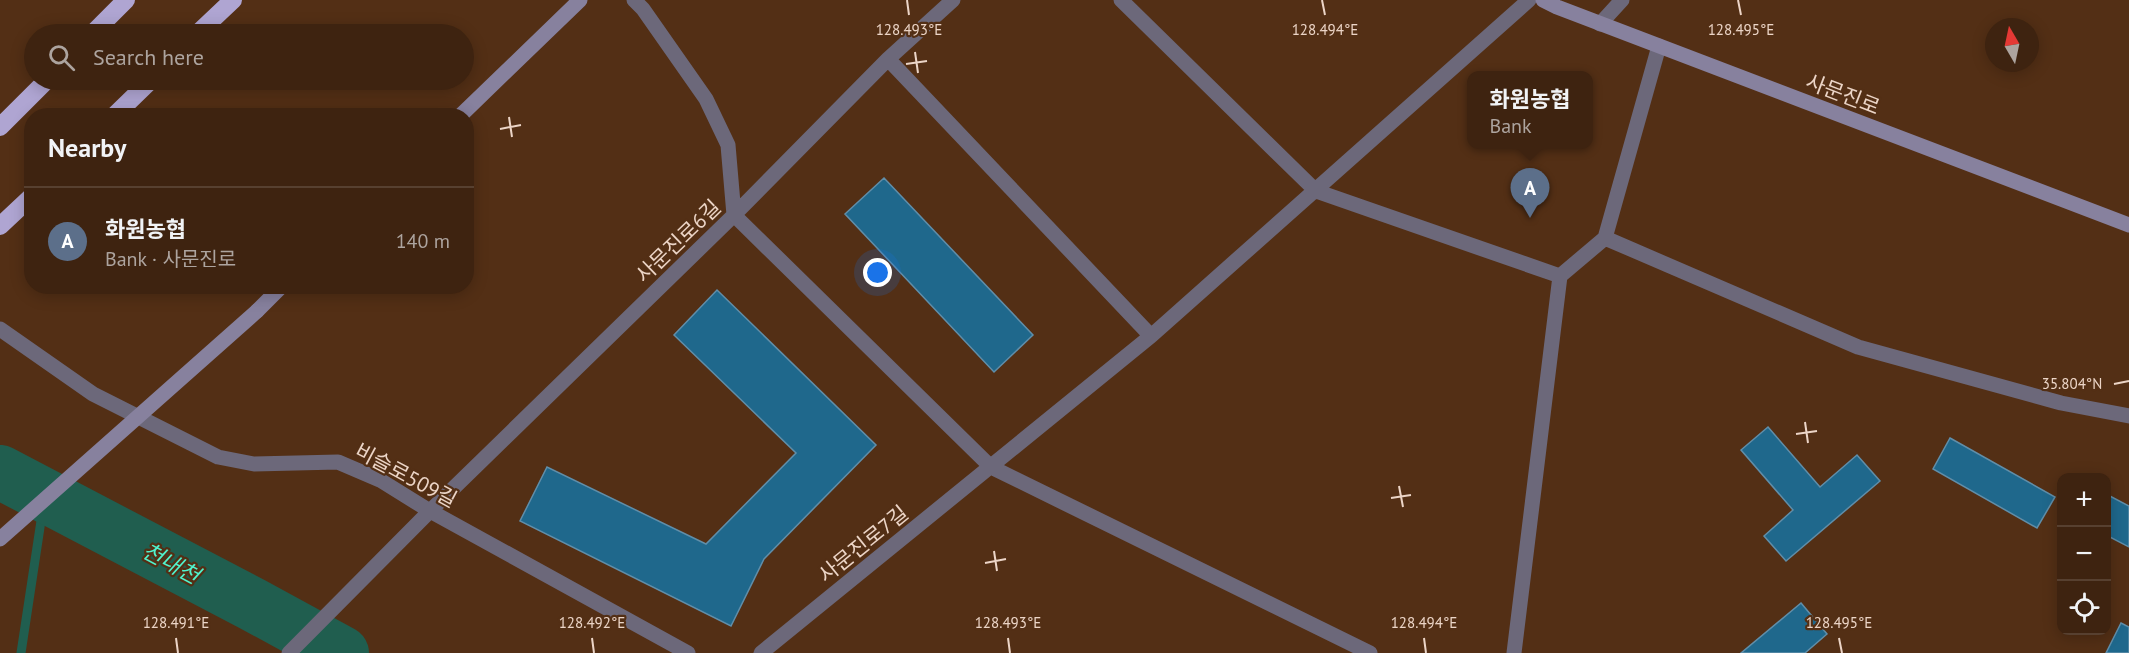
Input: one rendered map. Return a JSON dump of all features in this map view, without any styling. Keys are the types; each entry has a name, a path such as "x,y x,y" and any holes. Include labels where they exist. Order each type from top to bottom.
{"highway":[{"path":"102,24 126,0"},
{"path":"207,24 232,0"},
{"path":"0,127 37,90"},
{"path":"122,108 141,90"},
{"path":"0,226 24,204"}],"street":[{"path":"468,108 580,0"},
{"path":"634,0 644,9 706,99 728,145 734,215 991,467 1370,653"},
{"name":"사문진로6길","path":"289,653 430,511 734,215 888,59 953,0"},
{"path":"1121,0 1316,190 1560,276"},
{"name":"사문진로7길","path":"761,653 1151,336 1529,0"},
{"name":"사문진로","path":"1543,0 1600,24 2129,225"},
{"path":"1600,24 1622,0"},
{"path":"1514,653 1560,276 1605,238 1659,46"},
{"path":"888,59 1151,336"},
{"path":"1605,238 1858,347 2061,403 2129,416"},
{"path":"0,539 274,294"},
{"name":"비슬로509길","path":"0,329 93,394 218,457 254,464 338,462 380,480 430,511 688,653"}],"building":[{"path":"884,178 1033,335 994,372 845,214"},
{"path":"717,290 876,445 764,559 731,626 520,521 547,467 706,544 796,453 674,335"},
{"path":"1768,427 1820,487 1857,455 1880,481 1786,561 1764,536 1793,510 1741,450"},
{"path":"1950,438 2055,497 2037,528 1933,469"},
{"path":"2111,497 2129,506 2129,547 2111,538"},
{"path":"1801,603 1827,634 1805,653 1741,653"},
{"path":"2121,623 2129,627 2129,653 2106,653"}],"waterway":[{"name":"천내천","path":"0,472 342,653"},
{"path":"21,653 44,501"}],"place":[{"name":"화원농협","path":"1530,218"}]}
